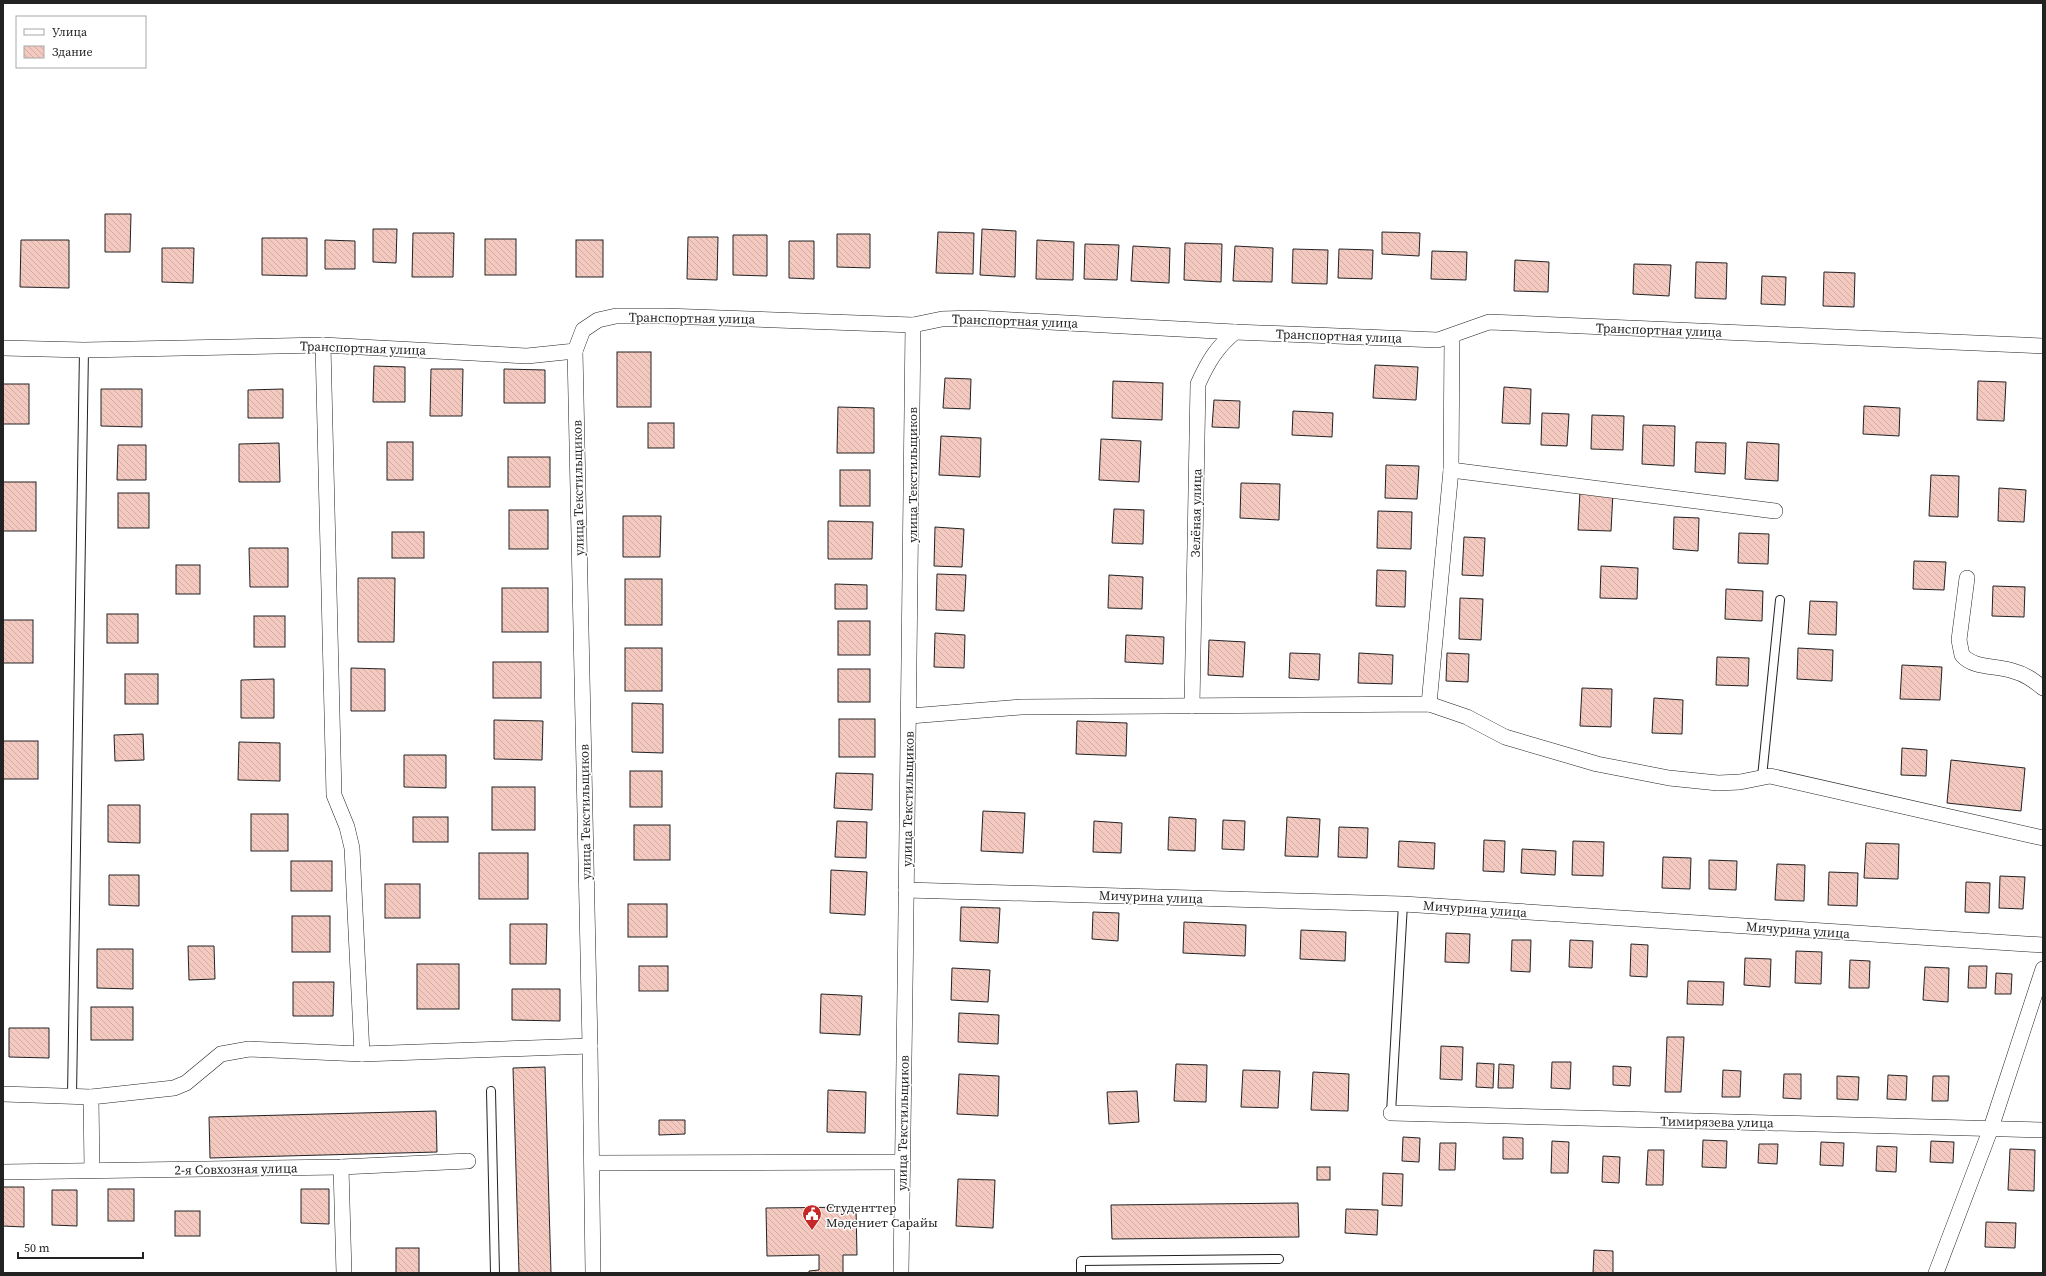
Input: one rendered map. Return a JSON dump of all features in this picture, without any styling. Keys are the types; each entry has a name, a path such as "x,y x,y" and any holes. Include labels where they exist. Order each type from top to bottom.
{"street":[{"name":"Транспортная улица","path":"3,348 84,350 323,345 527,356 575,351 584,330 598,320 616,316 665,316 913,325 942,319 974,318 1235,332 1438,340 1488,322 2043,346"},
{"name":"улица Текстильщиков","path":"901,1273 910,716 913,325"},
{"name":"Зелёная улица","path":"1192,706 1198,384 1210,358 1224,341 1235,332"},
{"path":"1429,704 1451,470 1452,336"},
{"path":"323,345 334,795 347,827 352,848 362,1054"},
{"name":"улица Текстильщиков","path":"575,351 590,1046 593,1273"},
{"path":"1451,470 1775,510"},
{"path":"1967,578 1959,640 1962,655 1971,663 2012,670 2030,677 2043,688"},
{"path":"910,716 1021,707 1429,704 1467,717 1505,737 1597,764 1669,778 1718,783 1740,782 1770,776 1779,777 2043,838"},
{"name":"Мичурина улица","path":"906,890 1403,904 2043,945"},
{"path":"1936,1273 1991,1128 2043,970"},
{"path":"3,1094 91,1097 174,1088 186,1083 221,1054 249,1049 362,1054 590,1046"},
{"path":"91,1097 92,1170"},
{"name":"Тимирязева улица","path":"1391,1113 2043,1130"},
{"name":"2-я Совхозная улица","path":"3,1172 341,1167 468,1161"},
{"path":"592,1162 902,1162"},
{"path":"341,1167 344,1273"}],"lane":[{"path":"72,1096 84,350"},
{"path":"1762,777 1780,600"},
{"path":"1391,1113 1403,904"},
{"path":"491,1091 496,1273"},
{"path":"1081,1273 1081,1261 1279,1259"}],"building":[{"path":"105,214 131,214 130,252 105,252"},
{"path":"373,229 397,229 396,263 373,262"},
{"path":"982,229 1016,231 1015,277 980,275"},
{"path":"938,232 974,233 973,274 936,273"},
{"path":"1382,232 1420,233 1419,256 1382,254"},
{"path":"413,233 454,233 453,277 412,277"},
{"path":"837,234 870,234 870,268 837,267"},
{"path":"733,235 767,235 767,276 733,275"},
{"path":"688,237 718,237 717,280 687,279"},
{"path":"262,238 307,238 307,276 262,275"},
{"path":"485,239 516,239 516,275 485,275"},
{"path":"21,240 69,240 69,288 20,287"},
{"path":"325,240 355,241 355,269 325,269"},
{"path":"576,240 603,240 603,277 576,277"},
{"path":"1037,240 1074,242 1073,280 1036,279"},
{"path":"789,241 814,241 814,279 789,278"},
{"path":"1185,243 1222,244 1221,282 1184,280"},
{"path":"1085,244 1119,245 1117,280 1084,279"},
{"path":"1133,246 1170,248 1169,283 1131,281"},
{"path":"1235,246 1273,248 1272,282 1233,281"},
{"path":"162,248 194,248 193,283 162,282"},
{"path":"1293,249 1328,250 1327,284 1292,283"},
{"path":"1339,249 1373,250 1372,279 1338,278"},
{"path":"1432,251 1467,252 1466,280 1431,279"},
{"path":"1515,260 1549,262 1548,292 1514,291"},
{"path":"1696,262 1727,263 1726,299 1695,298"},
{"path":"1634,264 1671,265 1669,296 1633,294"},
{"path":"1824,272 1855,273 1854,307 1823,306"},
{"path":"1762,276 1786,277 1785,305 1761,304"},
{"path":"617,352 651,352 651,407 617,407"},
{"path":"1375,365 1418,367 1416,400 1373,398"},
{"path":"374,366 405,367 405,402 373,402"},
{"path":"431,369 463,369 462,416 430,416"},
{"path":"504,369 545,370 545,403 504,403"},
{"path":"945,378 971,379 970,409 943,408"},
{"path":"1113,381 1163,383 1162,420 1112,418"},
{"path":"1978,381 2006,382 2004,421 1977,420"},
{"path":"3,384 29,384 29,424 3,424"},
{"path":"1504,387 1531,389 1530,424 1502,423"},
{"path":"101,389 142,389 142,427 101,426"},
{"path":"283,389 283,418 248,418 248,390"},
{"path":"1214,400 1240,401 1239,428 1212,427"},
{"path":"1864,406 1900,408 1899,436 1863,434"},
{"path":"838,407 874,408 874,453 837,453"},
{"path":"1293,411 1333,413 1332,437 1292,435"},
{"path":"1542,413 1569,414 1567,446 1541,445"},
{"path":"1592,415 1624,416 1623,450 1591,449"},
{"path":"648,423 674,423 674,448 648,448"},
{"path":"1643,425 1675,426 1674,466 1642,464"},
{"path":"941,436 981,438 980,477 939,475"},
{"path":"1101,439 1141,441 1139,482 1099,480"},
{"path":"387,442 413,442 413,480 387,480"},
{"path":"1696,442 1726,443 1725,474 1695,472"},
{"path":"1747,442 1779,444 1778,481 1745,479"},
{"path":"279,443 280,482 239,482 239,444"},
{"path":"118,445 146,445 146,480 117,480"},
{"path":"508,457 550,457 550,487 508,487"},
{"path":"1386,465 1419,466 1417,499 1385,498"},
{"path":"840,470 870,470 870,506 840,506"},
{"path":"1931,475 1959,476 1958,517 1929,516"},
{"path":"3,482 36,482 36,531 3,531"},
{"path":"1241,483 1280,484 1279,520 1240,518"},
{"path":"1999,488 2026,490 2024,522 1998,521"},
{"path":"1580,491 1613,492 1611,531 1578,530"},
{"path":"118,493 149,493 149,528 118,528"},
{"path":"1114,509 1144,510 1143,544 1112,543"},
{"path":"509,510 548,510 548,549 509,549"},
{"path":"1378,511 1412,512 1411,549 1377,548"},
{"path":"623,516 661,516 660,557 623,557"},
{"path":"1674,517 1699,518 1698,551 1673,549"},
{"path":"828,521 873,522 872,559 828,559"},
{"path":"935,527 964,529 962,567 934,566"},
{"path":"392,532 424,532 424,558 392,558"},
{"path":"1739,533 1769,534 1768,564 1738,563"},
{"path":"1464,537 1485,538 1483,576 1462,575"},
{"path":"249,548 288,548 288,587 250,587"},
{"path":"1914,561 1946,562 1944,590 1913,589"},
{"path":"176,565 200,565 200,594 176,594"},
{"path":"1601,566 1638,568 1637,599 1600,598"},
{"path":"1377,570 1406,571 1405,607 1376,606"},
{"path":"937,574 966,575 964,611 936,610"},
{"path":"1109,575 1143,577 1142,609 1108,608"},
{"path":"358,578 395,578 394,642 358,642"},
{"path":"625,579 662,579 662,625 625,625"},
{"path":"835,584 867,585 867,609 835,609"},
{"path":"1993,586 2025,587 2024,617 1992,616"},
{"path":"502,588 548,588 548,632 502,632"},
{"path":"1726,589 1763,591 1762,621 1725,619"},
{"path":"1460,598 1483,599 1481,640 1459,639"},
{"path":"1810,601 1837,602 1836,635 1808,634"},
{"path":"107,614 138,614 138,643 107,643"},
{"path":"254,616 285,616 285,647 254,647"},
{"path":"3,620 33,620 33,663 3,663"},
{"path":"838,621 870,621 870,655 838,655"},
{"path":"935,633 965,635 964,668 934,667"},
{"path":"1126,635 1164,637 1163,664 1125,662"},
{"path":"1209,640 1245,642 1243,677 1208,675"},
{"path":"625,648 662,648 662,691 625,691"},
{"path":"1798,648 1833,650 1832,681 1797,679"},
{"path":"1290,653 1320,654 1319,680 1289,678"},
{"path":"1359,653 1393,655 1392,684 1358,683"},
{"path":"1447,653 1469,654 1468,682 1446,681"},
{"path":"1717,657 1749,658 1748,686 1716,685"},
{"path":"493,662 541,662 541,698 493,698"},
{"path":"1902,665 1942,667 1940,700 1900,699"},
{"path":"351,668 385,669 385,711 351,711"},
{"path":"838,669 870,669 870,702 838,702"},
{"path":"125,674 158,674 158,704 125,704"},
{"path":"274,679 274,718 241,718 241,680"},
{"path":"1582,688 1612,689 1611,727 1580,726"},
{"path":"1654,698 1683,700 1682,734 1652,733"},
{"path":"632,703 663,704 663,753 632,752"},
{"path":"839,719 875,719 875,757 839,757"},
{"path":"494,720 543,721 542,760 494,759"},
{"path":"1077,721 1127,723 1126,756 1076,754"},
{"path":"143,734 144,760 115,761 114,735"},
{"path":"3,741 38,741 38,779 3,779"},
{"path":"239,742 280,743 280,781 238,780"},
{"path":"1902,748 1927,750 1926,776 1901,775"},
{"path":"404,755 446,755 446,788 404,787"},
{"path":"1951,760 2025,768 2021,811 1947,803"},
{"path":"630,771 662,771 662,807 630,807"},
{"path":"836,773 873,774 872,810 834,808"},
{"path":"492,787 535,787 535,830 492,830"},
{"path":"108,805 140,805 140,843 108,842"},
{"path":"983,811 1025,813 1023,853 981,851"},
{"path":"251,814 288,814 288,851 251,851"},
{"path":"413,817 448,817 448,842 413,842"},
{"path":"1169,817 1196,819 1195,851 1168,850"},
{"path":"1287,817 1320,819 1318,857 1285,856"},
{"path":"1223,820 1245,821 1244,850 1222,849"},
{"path":"837,821 867,822 866,858 835,857"},
{"path":"1094,821 1122,823 1121,853 1093,852"},
{"path":"634,825 670,825 670,860 634,860"},
{"path":"1339,827 1368,828 1367,858 1338,857"},
{"path":"1484,840 1505,841 1504,872 1483,871"},
{"path":"1399,841 1435,843 1434,869 1398,867"},
{"path":"1573,841 1604,842 1603,876 1572,875"},
{"path":"1866,843 1899,844 1898,879 1864,878"},
{"path":"1522,849 1556,851 1555,875 1521,873"},
{"path":"479,853 528,853 528,899 479,899"},
{"path":"1663,857 1691,858 1690,889 1662,888"},
{"path":"1709,860 1737,861 1736,890 1709,889"},
{"path":"291,861 332,861 332,891 291,891"},
{"path":"1777,864 1805,865 1804,901 1775,900"},
{"path":"831,870 867,872 865,915 830,913"},
{"path":"1829,872 1858,873 1857,906 1828,905"},
{"path":"109,875 139,875 139,906 109,905"},
{"path":"2000,876 2025,877 2023,909 1999,908"},
{"path":"1966,882 1990,883 1989,913 1965,912"},
{"path":"385,884 420,884 420,918 385,918"},
{"path":"628,904 667,904 667,937 628,937"},
{"path":"961,907 1000,908 998,943 960,941"},
{"path":"1093,912 1119,913 1118,941 1092,939"},
{"path":"292,916 330,916 330,952 292,952"},
{"path":"1184,922 1246,925 1245,956 1183,953"},
{"path":"510,924 547,924 546,964 510,964"},
{"path":"1301,930 1346,932 1345,961 1300,959"},
{"path":"1446,933 1470,934 1469,963 1445,962"},
{"path":"1512,940 1531,940 1530,972 1511,971"},
{"path":"1570,940 1593,941 1592,968 1569,967"},
{"path":"1631,944 1648,945 1647,977 1630,976"},
{"path":"188,946 214,946 215,979 189,980"},
{"path":"97,949 133,949 133,989 97,988"},
{"path":"1796,951 1822,952 1821,984 1795,983"},
{"path":"1745,958 1771,959 1770,987 1744,985"},
{"path":"1850,960 1870,961 1869,988 1849,988"},
{"path":"417,964 459,964 459,1009 417,1009"},
{"path":"639,966 668,966 668,991 639,991"},
{"path":"1969,966 1987,966 1986,988 1968,988"},
{"path":"1925,967 1949,968 1948,1002 1923,1000"},
{"path":"952,968 990,970 988,1002 951,1000"},
{"path":"1996,973 2012,974 2011,994 1995,994"},
{"path":"1688,981 1724,982 1723,1005 1687,1004"},
{"path":"293,982 334,982 333,1016 293,1016"},
{"path":"512,989 560,989 560,1021 512,1020"},
{"path":"821,994 862,996 860,1035 820,1033"},
{"path":"91,1007 133,1007 133,1040 91,1040"},
{"path":"959,1013 999,1015 998,1044 958,1042"},
{"path":"9,1028 49,1028 49,1058 9,1057"},
{"path":"1667,1037 1684,1037 1681,1092 1665,1092"},
{"path":"1441,1046 1463,1047 1462,1080 1440,1079"},
{"path":"1552,1062 1571,1062 1570,1089 1551,1088"},
{"path":"1477,1063 1494,1064 1493,1088 1476,1087"},
{"path":"1176,1064 1207,1065 1206,1102 1174,1101"},
{"path":"1499,1064 1514,1065 1513,1088 1498,1088"},
{"path":"1613,1066 1631,1067 1630,1086 1613,1085"},
{"path":"545,1067 551,1273 519,1273 513,1068"},
{"path":"1243,1070 1280,1071 1278,1108 1241,1107"},
{"path":"1723,1070 1741,1071 1740,1097 1722,1097"},
{"path":"1313,1072 1349,1074 1348,1111 1311,1110"},
{"path":"959,1074 999,1076 998,1116 957,1114"},
{"path":"1784,1074 1801,1074 1801,1099 1783,1098"},
{"path":"1888,1075 1907,1076 1906,1100 1887,1099"},
{"path":"1837,1076 1859,1077 1858,1100 1837,1099"},
{"path":"1933,1076 1949,1076 1948,1101 1932,1101"},
{"path":"828,1090 866,1092 865,1133 827,1132"},
{"path":"1137,1091 1139,1122 1109,1124 1107,1092"},
{"path":"436,1111 437,1152 210,1158 209,1117"},
{"path":"659,1120 685,1120 685,1134 659,1135"},
{"path":"1403,1137 1420,1138 1419,1162 1402,1161"},
{"path":"1503,1137 1523,1138 1523,1159 1503,1159"},
{"path":"1703,1140 1727,1141 1726,1168 1702,1167"},
{"path":"1552,1141 1569,1142 1568,1173 1551,1173"},
{"path":"1931,1141 1954,1142 1953,1163 1930,1162"},
{"path":"1821,1142 1844,1143 1843,1166 1820,1165"},
{"path":"1440,1143 1456,1143 1455,1170 1439,1170"},
{"path":"1759,1144 1778,1144 1777,1164 1758,1163"},
{"path":"1877,1146 1897,1147 1896,1172 1876,1171"},
{"path":"2010,1149 2035,1150 2034,1191 2008,1190"},
{"path":"1648,1150 1664,1150 1663,1185 1646,1185"},
{"path":"1603,1156 1620,1157 1619,1183 1602,1182"},
{"path":"1317,1167 1330,1167 1330,1180 1317,1180"},
{"path":"1383,1173 1403,1174 1402,1206 1382,1205"},
{"path":"958,1179 995,1180 993,1228 956,1226"},
{"path":"3,1187 24,1187 24,1227 3,1226"},
{"path":"108,1189 134,1189 134,1221 108,1221"},
{"path":"301,1189 329,1189 329,1224 301,1223"},
{"path":"52,1190 77,1190 77,1226 52,1225"},
{"path":"1298,1203 1299,1237 1112,1239 1111,1205"},
{"name":"Студенттер Мәдениет Сарайы","path":"856,1207 857,1255 843,1255 843,1273 809,1273 809,1271 819,1270 819,1255 767,1256 766,1208"},
{"path":"1346,1209 1378,1210 1377,1235 1345,1233"},
{"path":"175,1211 200,1211 200,1236 175,1236"},
{"path":"1986,1222 2016,1223 2015,1248 1985,1247"},
{"path":"396,1248 419,1248 419,1273 396,1273"},
{"path":"1594,1250 1613,1251 1613,1273 1593,1273"}],"place":[{"name":"Студенттер Мәдениет Сарайы","path":"812,1231"}]}
